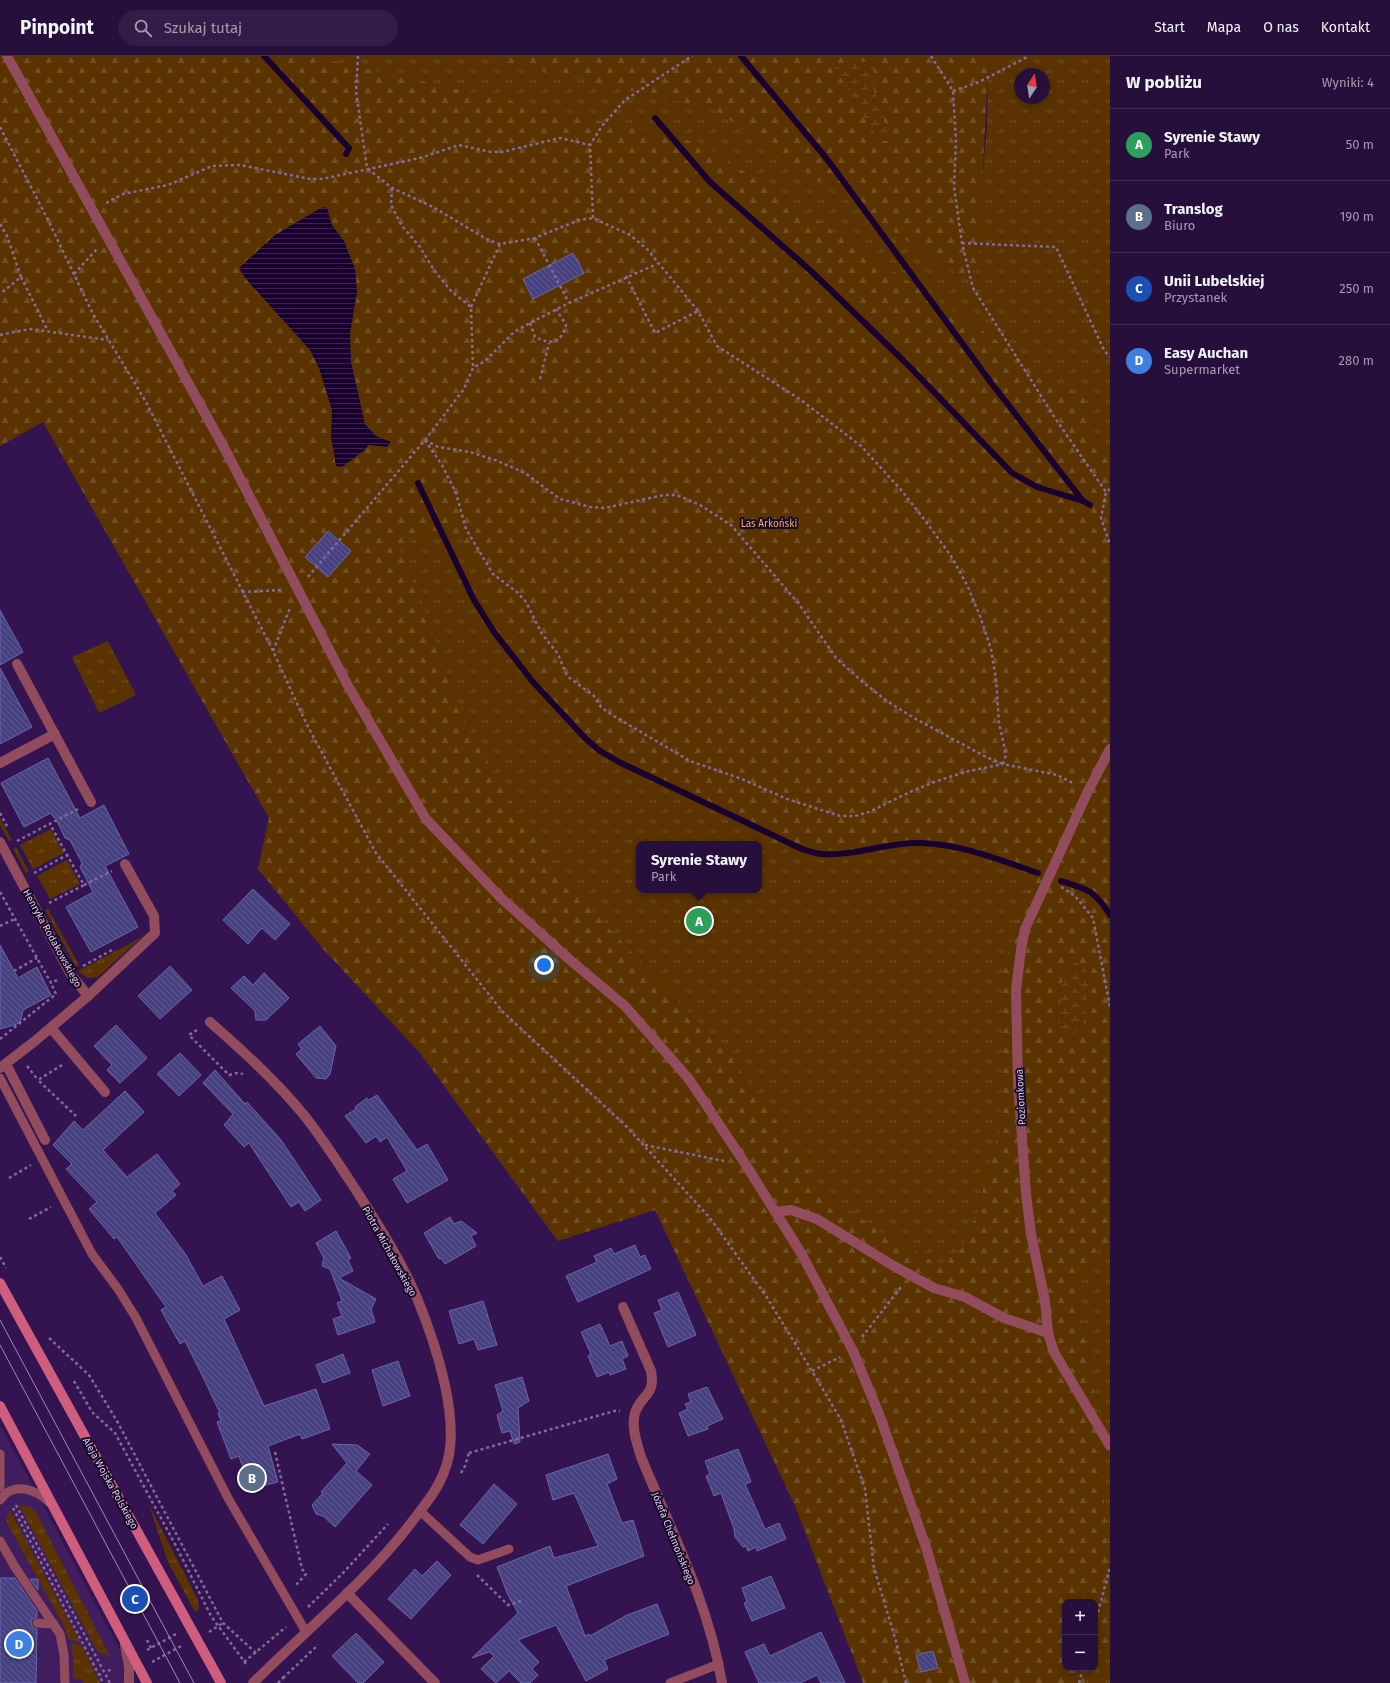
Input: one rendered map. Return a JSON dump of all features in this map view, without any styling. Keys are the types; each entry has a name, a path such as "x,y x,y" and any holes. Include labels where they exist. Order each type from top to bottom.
{"main road":[{"name":"Aleja Wojska Polskiego","path":"0,1283 221,1683"},
{"path":"0,1406 123,1642 147,1683"}],"street":[{"path":"7,56 228,455 347,684 426,819 501,898 570,960 625,1006 689,1079 746,1165 801,1253 853,1351 900,1472 924,1539 965,1683"},
{"path":"17,664 91,802"},
{"path":"0,763 55,734"},
{"name":"Poziomkowa","path":"1110,749 1088,791 1025,929 1016,990 1018,1082 1026,1194 1031,1234 1045,1302 1048,1333 1054,1352 1110,1446"},
{"name":"Henryka Rodakowskiego","path":"2,845 70,973 88,996 3,1066"},
{"path":"88,996 155,933 154,916 125,864"},
{"name":"Piotra Michałowskiego","path":"210,1022 246,1054 303,1114 329,1149 367,1208 404,1271 416,1297 445,1387 451,1433 449,1459 439,1482 420,1511 385,1554 347,1593 253,1683"},
{"path":"51,1028 105,1092"},
{"path":"3,1066 45,1140"},
{"path":"775,1212 791,1210 817,1219 934,1288 965,1297 1004,1318 1048,1333"},
{"name":"Józefa Chełmońskiego","path":"623,1307 653,1380 651,1390 636,1412 633,1422 635,1437 641,1457 702,1607 719,1664 722,1683"},
{"path":"347,1593 435,1683"},
{"path":"123,1642 128,1660 129,1683"}],"lane":[{"path":"0,1078 92,1254 118,1289 136,1318 228,1498 306,1632"},
{"path":"0,1454 4,1493 20,1488 37,1492 52,1505"},
{"path":"420,1511 470,1557 478,1560 508,1549"},
{"path":"0,1541 15,1567 54,1624 62,1641 66,1667 65,1683"},
{"path":"15,1567 15,1578"},
{"path":"37,1623 54,1624"},
{"path":"670,1683 719,1664"}],"path":[{"path":"358,56 356,91 367,168 392,188 433,207 488,240 500,244 536,238 579,220 593,218 630,235 647,249 698,311 717,346 801,400 861,446 902,491 951,556 970,591 991,649 996,679 999,723 1006,755 1004,764"},
{"path":"593,218 590,145 609,116 624,100 692,56"},
{"path":"931,56 953,91 956,141 954,187 962,243 973,288 1055,418 1106,492"},
{"path":"953,91 979,82 1029,56"},
{"path":"0,126 93,314 146,402 273,651 306,723 376,853 503,1012 644,1145 710,1218 766,1296 812,1371 840,1420 865,1489 874,1568 895,1638 906,1683"},
{"path":"93,211 123,194 168,185 212,166 240,165 310,179 322,179 367,168 420,158 459,145 491,152 502,152 560,138 590,145"},
{"path":"392,188 391,205 402,226 420,247 434,270 451,291 471,307"},
{"path":"0,224 7,236 21,277 48,331"},
{"path":"74,274 108,237"},
{"path":"536,238 569,303"},
{"path":"962,243 1056,247 1104,350 1110,357"},
{"path":"273,651 297,590 425,440 464,389 473,368 471,307 500,244"},
{"path":"473,368 484,361 514,332 530,323 626,276 658,264"},
{"path":"626,276 655,333 698,311"},
{"path":"0,294 21,277"},
{"path":"530,323 535,337 549,342 557,340 564,335 566,325 556,309"},
{"path":"0,335 30,329 109,340"},
{"path":"540,379 549,342"},
{"path":"425,440 442,465 456,493 466,529 493,574 518,593 526,602 542,634 558,654 567,676 594,696 601,707 612,715 690,761 742,779 787,799 840,816 855,816 869,812 934,782 965,772 1004,764"},
{"path":"425,440 438,447 470,452 498,461 525,473 560,499 590,507 605,508 664,495 677,495 700,505 731,525 799,604 836,658 887,701 914,718 986,757 1004,764 1057,775 1088,791"},
{"path":"1110,489 1106,492 1101,518 1110,545"},
{"path":"242,592 297,590"},
{"path":"2,845 50,824 76,809"},
{"path":"50,824 84,885"},
{"path":"21,880 67,855"},
{"path":"37,910 109,872"},
{"path":"1047,878 1075,896 1093,918 1110,1007"},
{"path":"0,926 14,919"},
{"path":"14,971 37,958"},
{"path":"0,1039 56,994 51,983"},
{"path":"210,1022 189,1034 229,1075 238,1073 250,1076"},
{"path":"63,1064 38,1080 76,1116"},
{"path":"644,1145 746,1165"},
{"path":"9,1178 41,1159"},
{"path":"29,1219 63,1199"},
{"path":"0,1257 7,1269"},
{"path":"812,1371 853,1351 882,1309 901,1287 921,1281"},
{"path":"56,1350 47,1336 89,1375 117,1421 223,1623 261,1658"},
{"path":"72,1378 92,1412 115,1433 152,1500 217,1628 245,1663 298,1617 342,1574 390,1522"},
{"path":"449,1459 614,1411 636,1412"},
{"path":"275,1452 302,1570 306,1574 297,1582 295,1586 297,1591"},
{"path":"4,1493 82,1643 100,1674 103,1683"},
{"path":"4,1493 110,1683"},
{"path":"470,1557 470,1568 508,1605 521,1600"},
{"path":"1098,1613 1110,1567"},
{"path":"305,1600 312,1602"},
{"path":"217,1628 223,1623"},
{"path":"146,1650 180,1632"},
{"path":"147,1640 151,1648"},
{"path":"152,1662 186,1643"},
{"path":"283,1678 305,1658"},
{"path":"108,1671 115,1667"},
{"path":"1079,1683 1082,1671"}],"shaded area":[{"path":"325,207 327,208 332,225 344,241 355,269 357,292 350,334 351,362 365,424 376,436 391,442 387,447 368,445 366,449 342,467 336,466 331,436 332,410 319,368 310,350 245,278 239,268 275,235"},
{"path":"0,1424 121,1652 125,1683 0,1683"}],"green space":[{"name":"Las Arkoński","path":"0,56 813,56 981,193 987,128 988,71 994,56 1110,56 1110,846 1100,862 1065,1599 1062,1599 1062,1671 1065,1671 1065,1683 805,1508 657,1204 273,814"},
{"name":"Las Arkoński","path":"0,56 309,56 703,144 1086,400 1089,433 1110,453 1110,1241 1090,1257 1080,1278 1079,1313 1088,1344 1099,1442 1110,1571 1110,1647 1098,1648 1098,1599 1062,1599 1062,1671 1089,1671 1085,1683 863,1683 796,1508 655,1210 558,1241 420,1053 323,949 258,869 269,818 43,422 0,446","holes":["319,209 324,209 332,225 344,241 357,292 350,334 351,362 365,424 376,436 391,442 387,447 368,445 342,467 336,465 331,436 332,410 319,368 310,350 266,300 243,263 276,235","432,530 461,539 482,572 532,677 565,715 597,745 776,844 861,853 914,841 1001,852 1036,877 1022,903 1004,967 1000,1127 976,1215 960,1251 940,1265 884,1234 820,1190 782,1129 730,1056 589,907 521,820 462,717 425,610 399,547"]},
{"path":"479,56 994,56 988,71 978,260 968,280 941,264 715,110"},
{"path":"851,60 873,63 874,90 889,136 886,142 871,130 835,68"},
{"path":"108,641 136,695 99,713 72,657"},
{"path":"0,818 12,840 9,841 0,825"},
{"path":"51,829 64,853 33,869 20,845"},
{"path":"16,847 29,872 26,873 13,848"},
{"path":"67,860 80,884 50,899 37,876"},
{"path":"48,909 79,965 76,967 45,910"},
{"path":"145,934 98,977 88,978 78,971 133,942"},
{"path":"1076,961 1085,964 1088,986 1083,1030 1065,1037 1059,1026 1062,978"},
{"path":"1110,1241 1110,1571 1088,1344 1079,1313 1080,1278 1090,1256"},
{"path":"19,1505 30,1507 36,1512 110,1656 97,1651"},
{"path":"149,1505 198,1600 199,1609 195,1612 168,1562"},
{"path":"10,1510 80,1642 69,1639 65,1628 11,1530 6,1520"},
{"path":"71,1643 82,1646 100,1683 83,1683 83,1680 73,1678 73,1656"},
{"path":"1110,1647 1110,1683 1085,1683 1089,1671 1098,1671 1098,1648"}],"building":[{"path":"573,253 584,273 533,299 523,279"},
{"path":"328,531 351,551 328,577 305,557"},
{"path":"0,610 23,652 0,665"},
{"path":"0,668 32,727 0,744"},
{"path":"48,758 80,818 104,805 129,854 105,866 138,927 91,952 66,907 93,892 80,867 82,863 70,840 65,838 55,817 54,818 51,813 24,827 1,783"},
{"path":"253,889 290,924 275,940 262,928 248,944 223,920"},
{"path":"0,945 18,978 37,967 51,995 23,1010 21,1020 17,1024 0,1029"},
{"path":"170,966 192,990 160,1019 138,996"},
{"path":"264,973 289,998 266,1020 256,1020 255,1011 231,988 244,976 253,985"},
{"path":"116,1025 147,1058 120,1083 107,1070 112,1065 94,1046"},
{"path":"320,1026 336,1046 330,1074 326,1079 316,1078 296,1054 302,1049 298,1044"},
{"path":"180,1053 201,1075 179,1096 157,1074"},
{"path":"215,1070 245,1104 247,1102 281,1140 321,1200 305,1211 299,1202 291,1207 249,1143 244,1147 224,1125 233,1114 203,1083"},
{"path":"125,1091 144,1112 103,1150 127,1177 157,1154 180,1184 172,1191 176,1195 155,1213 186,1255 203,1286 222,1276 240,1310 224,1319 264,1406 316,1389 330,1429 302,1439 300,1434 268,1446 278,1482 250,1489 239,1456 231,1459 217,1422 221,1421 218,1413 220,1413 202,1375 185,1341 180,1344 161,1310 166,1307 117,1237 114,1239 89,1209 97,1202 66,1169 72,1164 53,1145 74,1121 83,1130"},
{"path":"377,1095 417,1150 427,1144 448,1180 407,1203 393,1179 407,1171 387,1137 380,1142 376,1136 366,1143 345,1116 356,1109 355,1107 367,1098 369,1100"},
{"path":"450,1217 454,1224 461,1221 477,1233 471,1236 476,1246 445,1264 441,1258 439,1259 424,1233"},
{"path":"336,1231 351,1258 348,1260 353,1271 339,1278 376,1299 371,1309 375,1322 338,1335 333,1319 342,1316 337,1303 342,1301 330,1269 322,1266 324,1258 316,1243"},
{"path":"635,1245 640,1257 645,1255 651,1269 578,1302 566,1276 597,1262 594,1256 611,1248 614,1254"},
{"path":"678,1292 696,1335 668,1347 654,1313 662,1310 658,1300"},
{"path":"483,1301 497,1345 478,1350 474,1339 459,1344 449,1311"},
{"path":"600,1324 610,1346 622,1341 628,1356 622,1359 626,1369 610,1375 609,1372 597,1377 588,1356 591,1354 581,1332"},
{"path":"343,1354 350,1373 323,1383 316,1365"},
{"path":"398,1361 410,1396 383,1406 372,1370"},
{"path":"522,1377 529,1401 518,1408 520,1442 514,1444 510,1431 502,1433 497,1415 503,1411 495,1385"},
{"path":"707,1387 723,1419 707,1426 708,1429 688,1436 679,1413 688,1409 685,1404 691,1402 688,1394"},
{"path":"332,1444 357,1445 370,1454 356,1471 372,1485 335,1527 323,1516 316,1514 312,1505 323,1493 321,1492 347,1463"},
{"path":"738,1449 751,1482 745,1484 765,1529 779,1523 786,1539 757,1551 756,1547 748,1551 746,1546 743,1547 735,1537 734,1529 721,1493 714,1496 706,1476 710,1474 705,1461"},
{"path":"608,1454 617,1479 607,1484 622,1523 633,1520 644,1556 566,1586 585,1636 589,1634 590,1636 627,1615 657,1604 669,1634 604,1660 608,1669 586,1681 556,1625 518,1640 539,1662 532,1669 538,1675 530,1683 521,1683 509,1671 496,1683 481,1669 494,1656 489,1652 472,1658 518,1613 508,1595 497,1567 550,1546 554,1558 598,1546 574,1493 553,1500 546,1475"},
{"path":"494,1484 517,1504 483,1544 460,1525"},
{"path":"437,1561 451,1575 411,1619 388,1599 415,1569 422,1576"},
{"path":"771,1576 785,1608 752,1621 744,1603 747,1602 742,1588"},
{"path":"0,1578 15,1578 37,1611 37,1617 32,1619 31,1623 33,1628 37,1629 36,1683 0,1683"},
{"path":"30,1579 38,1579 38,1590"},
{"path":"821,1632 845,1683 821,1683 817,1675 800,1683 759,1683 745,1652 764,1644 770,1656"},
{"path":"356,1633 384,1662 363,1683 358,1683 332,1656"},
{"path":"933,1651 938,1668 921,1672 916,1655"}],"waterway":[{"path":"264,56 349,148 346,154"},
{"path":"741,56 827,159 992,384 1083,501 1090,505"},
{"path":"655,118 710,182 811,271 906,363 1012,473 1037,487 1083,501"},
{"path":"418,483 474,600 494,632 533,682 585,738 600,751 619,762 802,849 812,852 820,854 835,854 908,843 935,844 950,846 995,858 1038,873"},
{"path":"1061,881 1078,886 1090,892 1100,901 1110,915"}],"tram line":[{"path":"0,1320 194,1683"},
{"path":"0,1345 180,1683"}],"place":[{"name":"Syrenie Stawy","path":"699,921"},
{"name":"Translog","path":"252,1478"},
{"name":"Unii Lubelskiej","path":"135,1599"},
{"name":"Easy Auchan","path":"19,1644"}]}
